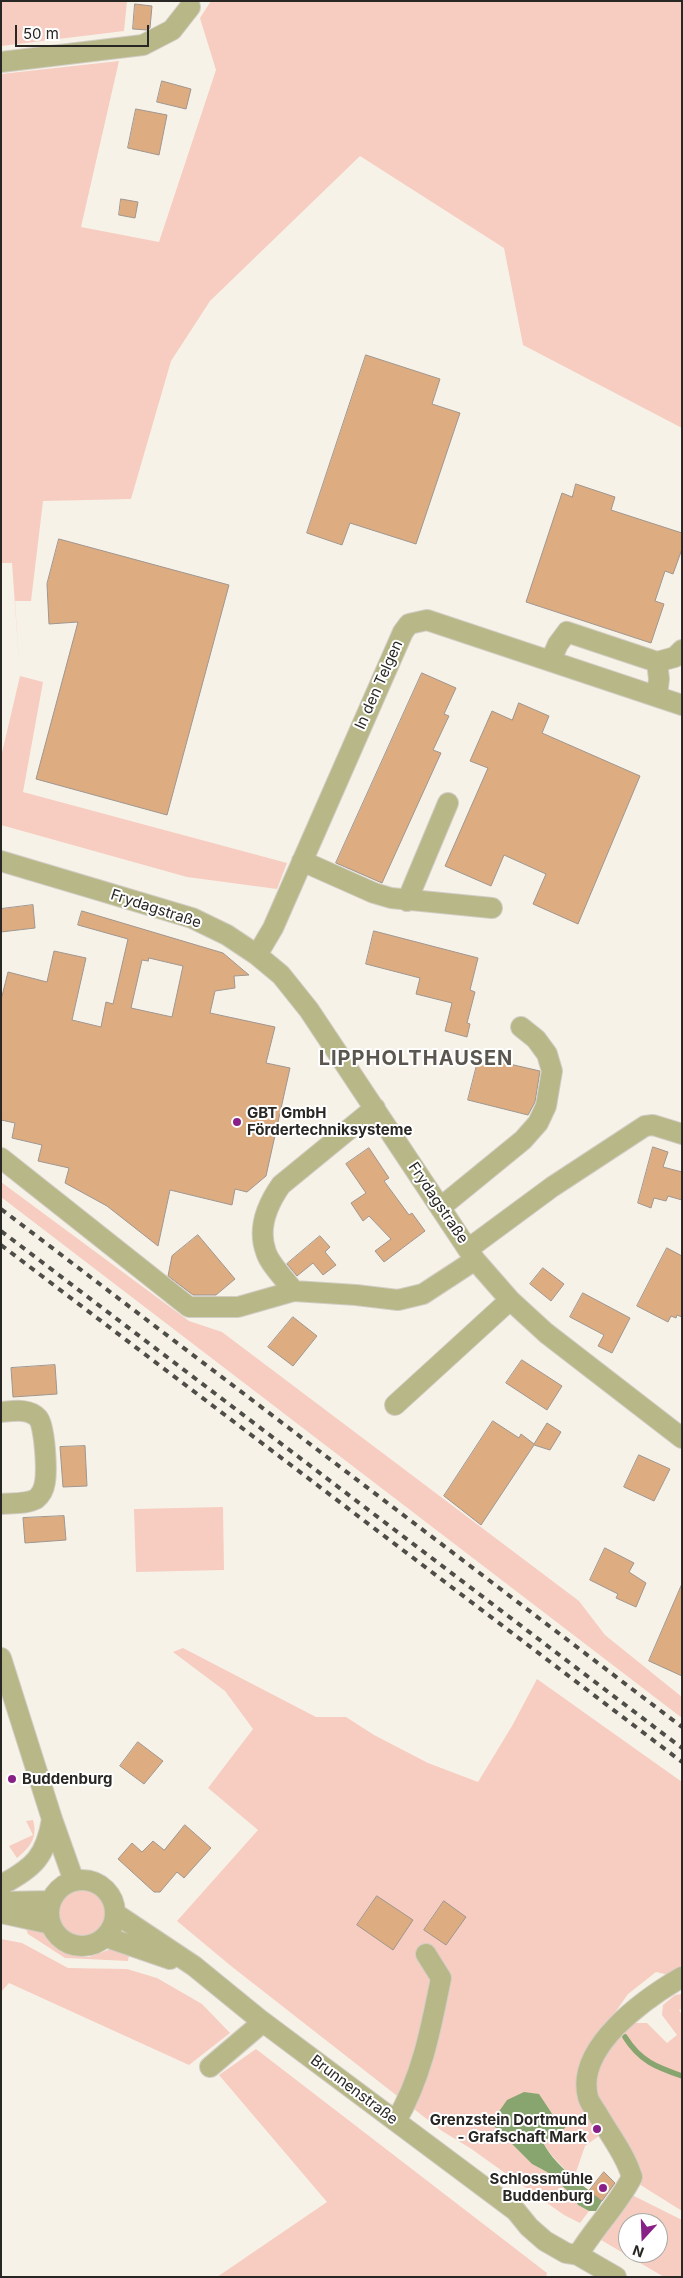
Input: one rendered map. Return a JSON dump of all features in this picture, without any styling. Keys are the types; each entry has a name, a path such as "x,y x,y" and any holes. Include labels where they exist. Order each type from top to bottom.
{"street":[{"path":"1,62 143,45 172,30 190,7"},
{"name":"In den Telgen","path":"257,955 273,928 403,632 409,624 428,620 657,695 682,705"},
{"path":"551,660 566,632 657,662 675,657 682,650"},
{"path":"657,662 659,679 657,695"},
{"path":"407,901 448,803"},
{"name":"Frydagstraße","path":"1,861 192,918 227,935 257,955 281,975 309,1010 472,1254 510,1300 546,1333 682,1438"},
{"path":"302,861 374,893 407,901 492,908"},
{"path":"441,1207 523,1140 538,1123 546,1106 552,1071 547,1054 536,1039 521,1027"},
{"path":"294,1291 266,1253 262,1221 270,1201 281,1185 375,1108"},
{"path":"1,1158 189,1307 238,1307 294,1291 356,1294 398,1300 423,1294 559,1182 645,1126 653,1125 682,1134"},
{"path":"395,1405 510,1300"},
{"path":"1,1412 31,1412 38,1417 43,1425 45,1482 42,1492 35,1499 1,1504"},
{"path":"1,1658 52,1820 74,1881"},
{"path":"1,1885 27,1870 40,1857 49,1841 52,1820"},
{"path":"86,1880 103,1887 114,1902 116,1914 113,1927 106,1937 90,1945 73,1945 64,1941 56,1934 51,1924 49,1908 51,1901 57,1891 64,1885 74,1881 86,1880"},
{"path":"1,1902 51,1901"},
{"path":"1,1913 51,1924"},
{"name":"Brunnenstraße","path":"116,1914 194,1966 263,2022 516,2211 534,2219 561,2236 571,2244 584,2265 616,2277"},
{"name":"Brunnenstraße","path":"106,1937 194,1966"},
{"path":"396,2121 410,2096 422,2063 441,1978 426,1954"},
{"path":"584,2265 588,2237 627,2187 632,2177 628,2164 588,2097 590,2066 609,2033 655,1994 682,1978"},
{"path":"210,2067 263,2022"}],"shaded area":[{"path":"1,1 127,1 124,31 1,46"},
{"path":"211,1 682,1 682,428 523,345 504,248 360,156 210,301 171,361 131,499 43,501 31,601 15,601 20,676 12,563 1,563 1,74 119,61 81,227 159,242 216,70 200,18"},
{"path":"20,676 43,682 23,792 287,863 277,889 187,877 1,825 1,757"},
{"path":"1,1182 189,1321 222,1332 579,1601 605,1635 682,1697 682,1718 1,1197"},
{"path":"223,1507 224,1570 136,1572 134,1509"},
{"path":"183,1648 316,1717 346,1717 374,1735 428,1763 478,1782 512,1726 537,1679 682,1782 682,1971 673,1976 656,1972 628,1994 580,2063 581,2098 603,2133 585,2146 576,2172 571,2177 542,2140 567,2125 555,2118 539,2095 505,2137 532,2164 547,2172 571,2194 578,2205 589,2211 580,2223 564,2215 470,2148 442,2131 231,1966 177,1921 258,1830 208,1788 253,1729 225,1691 173,1652"},
{"path":"33,1820 34,1837 32,1842 17,1858 9,1846 33,1835 26,1821"},
{"path":"78,1889 88,1889 100,1896 107,1908 107,1918 100,1930 88,1937 78,1937 70,1933 63,1926 59,1918 59,1908 63,1900 70,1893"},
{"path":"25,1926 42,1931 54,1945 71,1955 89,1957 114,1948 130,1950 128,1961 65,1958 28,1934"},
{"path":"1,1939 22,1943 68,1968 127,1969 157,1978 202,2004 230,2033 189,2065 9,1983 1,1992"},
{"path":"682,1994 682,2009 679,2010 682,2015 682,2211 639,2184 641,2173 635,2167 594,2096 597,2062 619,2033 635,2023 647,2023 667,2043 677,2035 662,2015 663,2005 675,1995"},
{"path":"256,2049 547,2273 546,2277 217,2277 327,2202 219,2075"},
{"path":"524,2092 539,2094 555,2118 567,2125 558,2137 542,2140 560,2165 602,2201 596,2211 589,2211 578,2205 571,2194 547,2172 532,2164 491,2123 507,2100"},
{"path":"628,2193 668,2213 618,2213 618,2250 596,2237"},
{"path":"668,2213 682,2220 682,2277 664,2277 640,2263 668,2263"}],"building":[{"path":"135,4 152,6 150,28 147,30 133,29"},
{"path":"162,81 191,89 186,109 157,102"},
{"path":"136,109 167,115 159,155 128,148"},
{"path":"121,199 138,202 135,218 119,215"},
{"path":"366,355 440,379 432,404 460,413 416,544 350,523 342,545 307,533"},
{"path":"576,484 615,497 611,510 682,533 682,549 673,574 665,571 655,601 664,604 651,643 526,602 562,493 572,497"},
{"path":"59,539 229,585 167,815 36,779 78,622 49,624 47,584"},
{"path":"422,673 456,688 444,714 449,716 433,750 441,753 382,883 336,863"},
{"path":"519,703 549,716 542,733 640,776 578,924 533,904 546,874 504,855 491,886 445,866 488,768 470,761 492,711 512,720"},
{"path":"33,905 35,928 1,932 1,909"},
{"path":"82,911 223,953 249,975 234,976 235,988 215,991 210,1013 275,1027 266,1063 290,1068 266,1176 247,1192 235,1189 232,1205 170,1190 158,1246 107,1206 65,1183 69,1168 38,1161 42,1145 12,1138 15,1123 1,1120 1,1000 8,972 47,982 54,951 86,958 72,1020 101,1027 106,1002 113,1004 128,939 78,925","holes":["149,958 183,966 172,1017 131,1008 142,960 148,961"]},
{"path":"374,931 478,958 470,990 475,992 467,1023 470,1024 467,1037 445,1031 452,1003 416,994 420,978 366,964"},
{"path":"479,1057 540,1071 535,1102 528,1115 468,1100"},
{"path":"653,1147 668,1152 663,1167 682,1172 682,1200 668,1196 666,1201 654,1198 651,1208 638,1203"},
{"path":"369,1148 389,1178 384,1181 409,1215 412,1213 425,1231 384,1262 375,1251 391,1239 369,1216 363,1221 351,1203 366,1193 346,1164"},
{"path":"198,1235 235,1279 216,1295 193,1295 168,1276 172,1256"},
{"path":"320,1236 330,1247 325,1252 336,1265 323,1275 313,1263 297,1276 287,1264"},
{"path":"667,1248 682,1256 682,1317 677,1315 676,1318 671,1316 668,1322 637,1306"},
{"path":"543,1268 564,1284 551,1301 530,1284"},
{"path":"583,1293 630,1318 612,1353 598,1346 604,1335 570,1317"},
{"path":"293,1317 317,1336 293,1366 268,1347"},
{"path":"522,1360 562,1386 547,1410 506,1383"},
{"path":"55,1365 57,1394 13,1397 11,1368"},
{"path":"493,1421 519,1438 521,1434 534,1444 547,1423 561,1432 550,1450 534,1445 481,1525 444,1496"},
{"path":"85,1446 87,1486 63,1487 60,1447"},
{"path":"639,1455 670,1469 654,1501 624,1487"},
{"path":"64,1516 66,1540 25,1543 23,1518"},
{"path":"605,1548 634,1563 629,1572 646,1583 636,1607 616,1598 618,1594 590,1580"},
{"path":"682,1584 682,1676 649,1661"},
{"path":"138,1742 163,1761 144,1784 120,1766"},
{"path":"185,1825 211,1848 184,1878 177,1872 160,1892 154,1892 118,1859 132,1843 142,1852 153,1841 164,1850"},
{"path":"377,1896 413,1920 393,1950 357,1925"},
{"path":"444,1901 466,1917 446,1945 424,1930"},
{"name":"Schlossmühle Buddenburg","path":"604,2172 615,2183 602,2201 589,2191"}],"waterway":[{"path":"625,2037 643,2058 682,2076"}],"railway":[{"path":"1,1209 682,1727"},
{"path":"1,1231 682,1748"},
{"path":"1,1245 682,1762"}],"place":[{"name":"GBT GmbH Fördertechniksysteme","path":"237,1122"},
{"name":"Buddenburg","path":"12,1779"},
{"name":"Grenzstein Dortmund - Grafschaft Mark","path":"597,2129"},
{"name":"Schlossmühle Buddenburg","path":"603,2188"}],"district":[{"name":"LIPPHOLTHAUSEN","path":"416,1059"}]}
